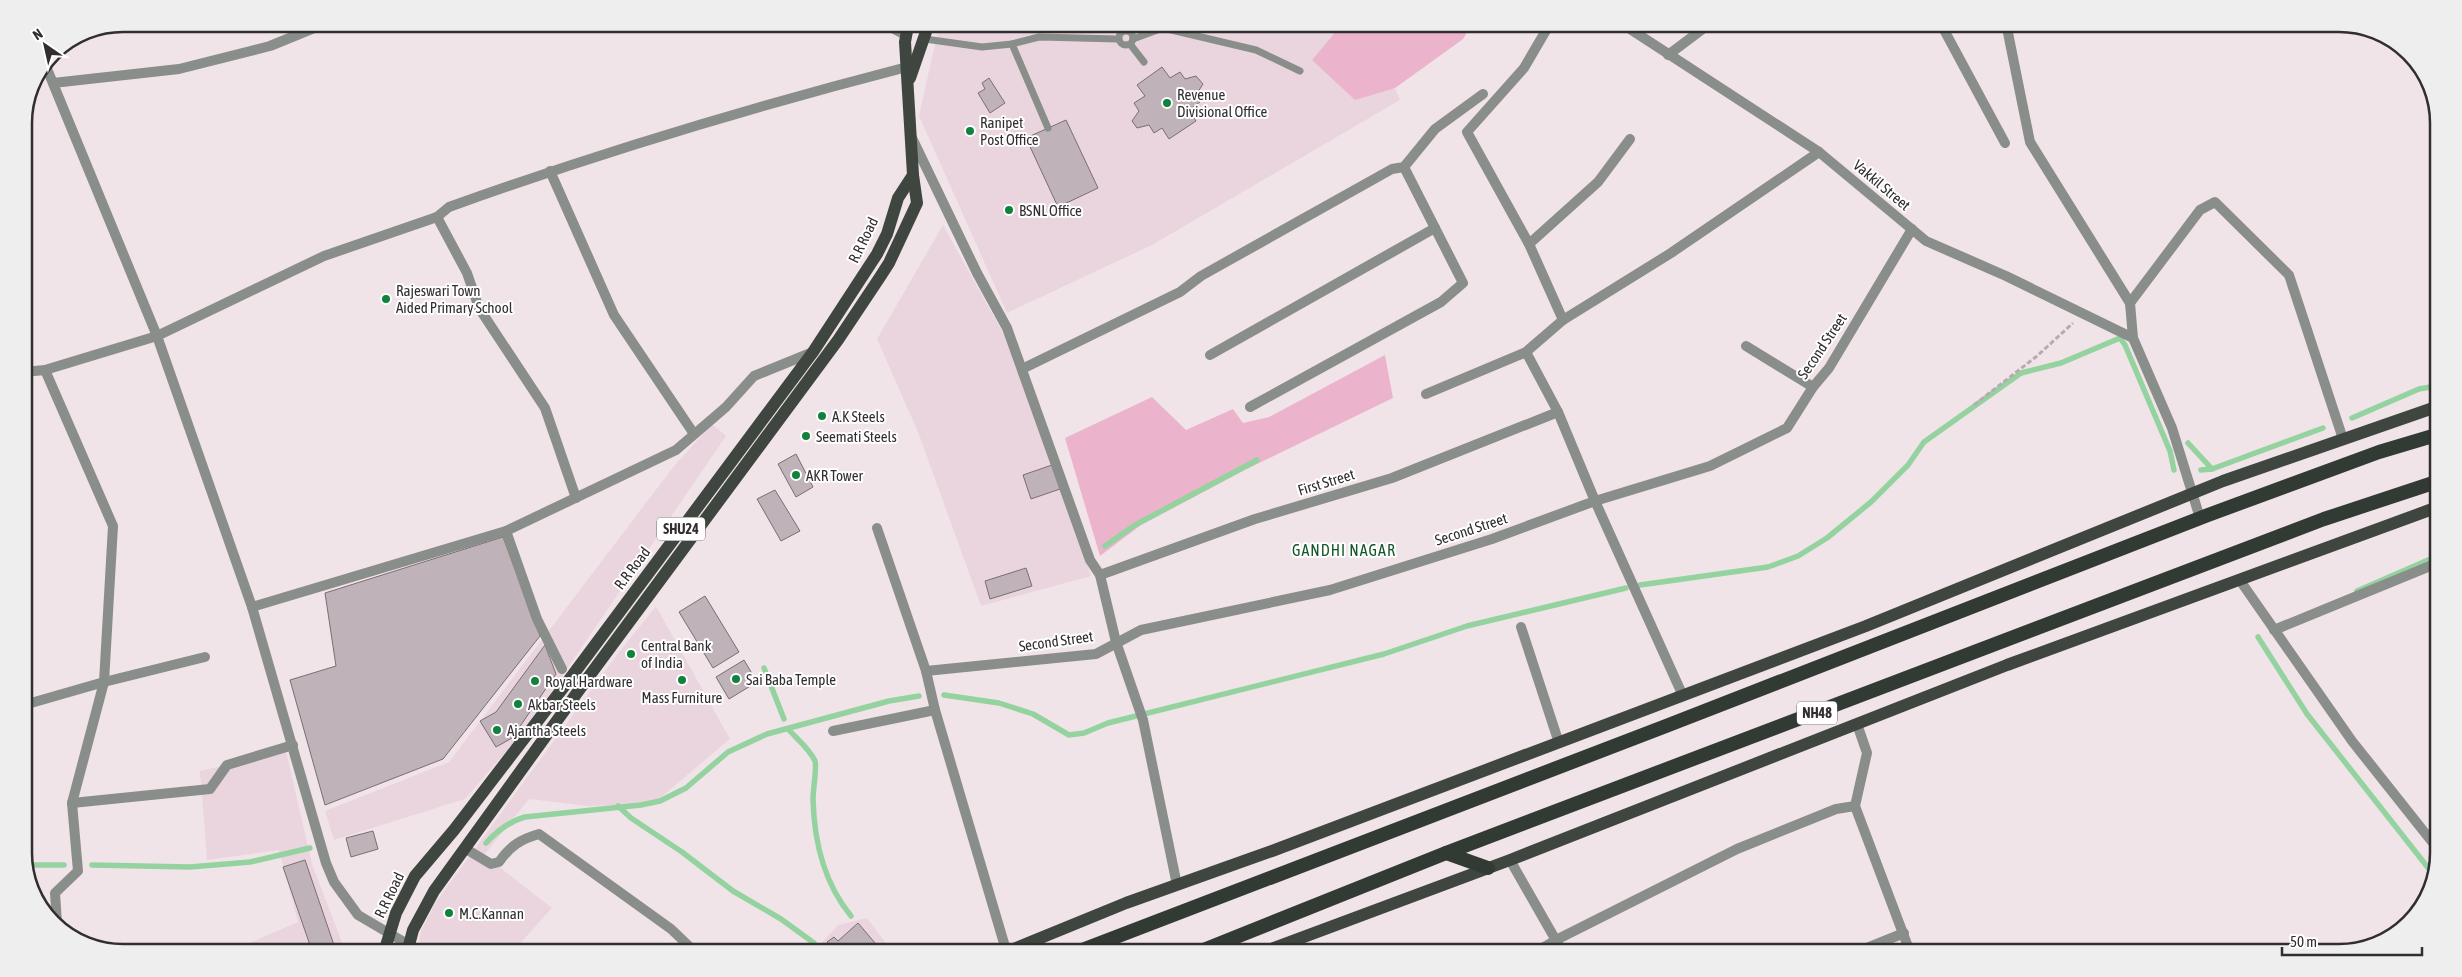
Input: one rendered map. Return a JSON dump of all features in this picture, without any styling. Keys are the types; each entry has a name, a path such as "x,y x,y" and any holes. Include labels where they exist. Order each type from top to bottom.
{"highway":[{"path":"1098,944 2200,518 2379,452 2429,437"},
{"name":"NH48","path":"1216,944 1446,854 2324,519 2429,484"},
{"path":"1446,854 1488,868"}],"main road":[{"path":"907,32 926,32"},
{"name":"R.R Road","path":"409,944 413,930 434,891 587,679 838,340 889,263 917,203 910,133 907,32"},
{"name":"R.R Road","path":"908,83 926,32"},
{"name":"R.R Road","path":"386,944 396,913 415,876 454,830 569,680 813,352 877,254 887,234 898,198 913,175"},
{"path":"1026,944 1177,885 1866,626 2191,494 2429,409"},
{"path":"1285,944 1510,860 1857,724 2239,579 2430,510"}],"street":[{"path":"53,82 179,69 270,46 304,32"},
{"path":"1545,32 1524,68 1467,132 1529,244 1562,320"},
{"name":"Vakkil Street","path":"1634,32 1819,152 1926,241 2006,276 2133,338"},
{"path":"1668,55 1699,32"},
{"path":"1945,32 2004,143"},
{"path":"2008,32 2030,142 2130,303 2133,338 2172,428 2200,518"},
{"path":"32,371 45,370 157,336 324,256 437,217 449,207 550,171 779,100 907,67"},
{"path":"49,72 157,336 252,607 326,863 334,882 358,915 404,944"},
{"path":"1022,369 1180,292 1201,276 1392,169 1404,167 1435,129 1483,94"},
{"path":"910,133 977,273 1007,328 1090,560 1100,575 1116,642 1141,717 1177,885"},
{"path":"1529,244 1598,182 1630,139"},
{"path":"1426,394 1526,352 1562,320 1671,253 1819,152"},
{"path":"1250,407 1441,302 1463,283 1404,167"},
{"path":"550,171 614,315 694,434"},
{"path":"2130,303 2200,210 2215,202 2289,275 2343,439"},
{"path":"437,217 467,273 479,308 545,408 576,498"},
{"path":"1210,355 1435,228"},
{"name":"Second Street","path":"926,671 1096,654 1140,630 1330,590 1492,539 1594,501 1710,466 1787,428 1813,387 1829,368 1912,229"},
{"path":"1746,346 1813,387"},
{"path":"252,607 506,531 676,450 726,407 754,376 813,352"},
{"path":"1526,352 1558,412 1594,501 1683,696"},
{"path":"45,370 113,526 104,682 72,803 78,871 55,893 56,914"},
{"name":"First Street","path":"1100,575 1255,519 1392,478 1558,412"},
{"path":"877,528 926,671 935,710 1004,944"},
{"path":"506,531 537,619 562,669"},
{"path":"2274,630 2430,566"},
{"path":"2239,579 2352,741 2430,839"},
{"path":"1521,627 1559,743"},
{"path":"33,702 104,682 205,658"},
{"path":"834,731 935,710"},
{"path":"1857,724 1867,753 1855,806 1907,944"},
{"path":"72,803 210,789 228,765 293,745"},
{"path":"1549,944 1737,849 1836,809 1855,806"},
{"path":"466,849 490,864 499,862 508,849 521,839 539,834 671,929 687,944"},
{"path":"1510,860 1558,944"},
{"path":"1877,944 1904,933"}],"lane":[{"path":"926,32 982,47 1012,44 1039,37 1118,39 1124,46 1154,32"},
{"path":"1118,39 1123,32"},
{"path":"1129,32 1132,42 1144,62"},
{"path":"1180,32 1256,50 1300,71"},
{"path":"1012,44 1048,128"}],"path":[{"path":"1974,405 2037,356 2082,314"}],"shaded area":[{"path":"938,32 1467,32 1463,39 1395,88 1400,100 1152,245 1007,313 919,116"},
{"path":"1330,32 1467,32 1463,39 1395,88 1355,100 1312,60 1334,34"},
{"path":"943,225 1003,333 1052,462 1091,576 981,606 918,432 877,339"},
{"path":"1385,355 1393,398 1245,470 1141,525 1100,556 1065,438 1152,397 1186,430 1233,409 1243,423 1269,417"},
{"path":"712,424 726,436 528,726 465,799 334,840 325,811 449,762 674,466"},
{"path":"656,606 730,739 653,804 587,806 529,799 484,855 552,908 520,944 419,944 421,931 436,902 616,656"},
{"path":"286,751 312,864 342,944 247,944 298,922 279,850 207,860 200,771"},
{"path":"867,918 886,944 821,944 838,925"}],"building":[{"name":"Revenue Divisional Office","path":"1162,67 1170,78 1180,72 1185,79 1196,76 1203,84 1196,95 1200,102 1189,110 1196,121 1169,139 1162,128 1154,133 1149,125 1137,128 1132,121 1139,111 1134,103 1145,96 1137,85"},
{"path":"989,78 1005,103 990,113 978,93 985,89 982,83"},
{"path":"1066,120 1098,188 1058,207 1026,138"},
{"name":"AKR Tower","path":"796,454 813,487 796,497 778,464"},
{"path":"1052,465 1060,489 1031,499 1023,475"},
{"path":"775,490 800,531 781,541 757,499"},
{"path":"503,537 540,636 443,759 325,805 290,680 336,666 325,593"},
{"path":"1026,568 1032,586 990,599 985,581"},
{"path":"705,596 739,652 713,668 679,612"},
{"path":"545,645 556,674 512,738 496,747 480,721 496,712"},
{"name":"Sai Baba Temple","path":"744,660 757,682 729,699 716,677"},
{"path":"373,831 378,849 351,857 346,838"},
{"path":"305,860 334,944 310,944 283,867"},
{"path":"858,923 876,944 829,944 827,942 834,937 838,941"}],"waterway":[{"path":"1640,585 1768,567 1798,556 1827,538 1871,502 1908,465 1924,442 2021,373 2061,363 2120,338 2125,345 2170,451 2174,470"},
{"path":"2352,418 2419,389 2429,387"},
{"path":"2188,443 2212,469 2323,428"},
{"path":"1105,546 1135,525 1257,460"},
{"path":"2201,470 2212,469"},
{"path":"2357,591 2430,559"},
{"path":"944,695 999,703 1033,714 1069,735 1084,733 1108,723 1384,654 1467,626 1626,588"},
{"path":"2258,637 2307,714 2428,868"},
{"path":"764,668 784,719"},
{"path":"486,843 504,827 525,817 641,805 660,801 686,788 728,752 767,734 889,701 919,696"},
{"path":"788,729 806,748 815,761 813,799 818,846 827,876 851,916"},
{"path":"618,806 631,818 682,852 733,891 781,919 814,943"},
{"path":"92,865 190,867 250,862 310,848"},
{"path":"33,865 64,865"}],"place":[{"name":"Revenue Divisional Office","path":"1167,103"},
{"name":"Ranipet Post Office","path":"970,131"},
{"name":"BSNL Office","path":"1009,210"},
{"name":"Rajeswari Town Aided Primary School","path":"386,299"},
{"name":"A.K Steels","path":"822,416"},
{"name":"Seemati Steels","path":"806,436"},
{"name":"AKR Tower","path":"796,475"},
{"name":"Central Bank of India","path":"631,654"},
{"name":"Sai Baba Temple","path":"736,679"},
{"name":"Mass Furniture","path":"682,680"},
{"name":"Royal Hardware","path":"535,681"},
{"name":"Akbar Steels","path":"518,704"},
{"name":"Ajantha Steels","path":"497,730"},
{"name":"M.C.Kannan","path":"449,913"}],"district":[{"name":"GANDHI NAGAR","path":"1344,550"}]}
